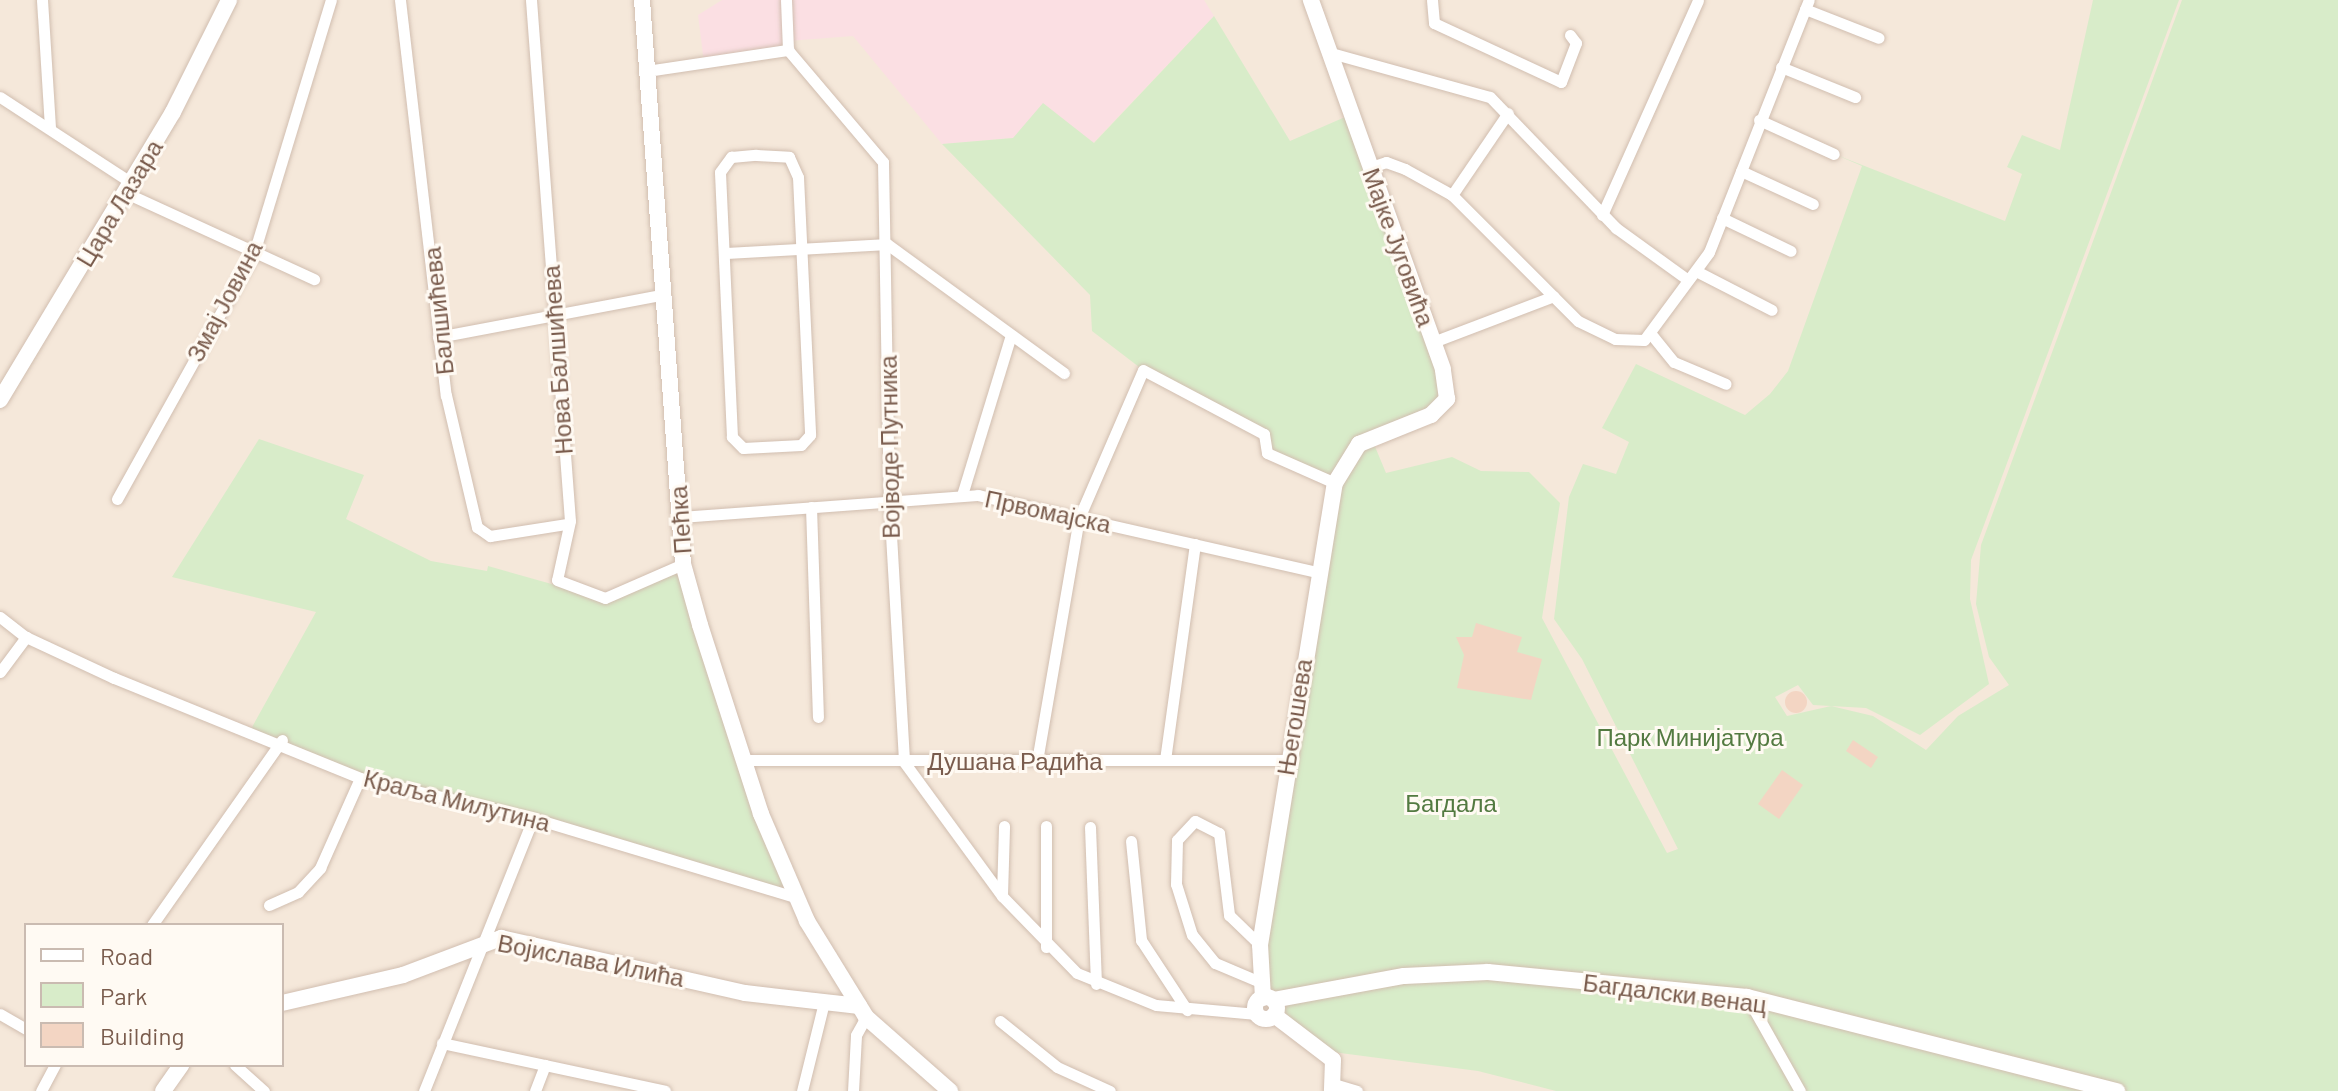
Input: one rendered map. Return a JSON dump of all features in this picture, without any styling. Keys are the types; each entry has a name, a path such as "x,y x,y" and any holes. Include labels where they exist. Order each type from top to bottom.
{"street":[{"path":"42,0 50,127"},
{"name":"Цара Лазара","path":"0,400 129,188 229,0"},
{"name":"Змај Јовина","path":"117,499 254,253 331,0"},
{"name":"Балшићева","path":"400,0 438,337 480,531 567,524"},
{"name":"Нова Балшићева","path":"531,0 567,524 557,580 591,597 605,598 683,564"},
{"name":"Пећка","path":"642,0 683,564 742,760 795,897 862,1012 950,1091"},
{"name":"Мајке Југовића","path":"1311,0 1446,384 1441,409 1359,444"},
{"path":"1432,0 1434,23 1561,82 1576,43 1570,35"},
{"path":"1602,215 1698,0"},
{"path":"647,71 788,50 786,3"},
{"path":"1647,337 1684,277 1696,271 1722,218 1807,5 1879,38"},
{"name":"Војводе Путника","path":"788,50 883,162 887,244 889,500 904,762"},
{"path":"1331,53 1483,95 1508,113 1602,215 1684,277"},
{"path":"1781,67 1855,97"},
{"path":"0,97 50,127 129,188 254,253 314,279"},
{"path":"1452,195 1508,113"},
{"path":"1759,120 1834,154"},
{"path":"756,155 792,159 801,250 810,435 801,445 743,448 732,437 727,253 722,168 731,157 756,155"},
{"path":"1371,167 1386,162 1452,195 1554,296 1597,332 1647,337 1674,362 1726,384"},
{"path":"1741,171 1813,204"},
{"path":"1722,218 1791,251"},
{"path":"727,253 887,244 1064,373"},
{"path":"1696,271 1772,310"},
{"path":"438,337 554,318 665,294"},
{"path":"1433,342 1554,296"},
{"path":"962,495 1011,335"},
{"path":"1037,761 1079,518 1143,370 1264,434 1267,453 1335,483"},
{"name":"Његошева","path":"1265,1002 1260,945 1317,572 1335,483 1359,444"},
{"name":"Првомајска","path":"679,517 962,495 1317,572"},
{"path":"811,507 818,717"},
{"path":"1165,760 1195,544"},
{"name":"Краља Милутина","path":"0,617 26,637 282,740 360,778 533,818 795,897"},
{"path":"0,672 26,637"},
{"path":"153,923 282,740"},
{"name":"Душана Радића","path":"742,760 1287,760"},
{"path":"904,762 1002,896 1046,947 1096,984 1187,1010 1265,1002"},
{"path":"269,905 298,892 320,868 360,778"},
{"path":"424,1091 533,818"},
{"path":"1260,945 1229,915 1219,833 1201,819 1177,840 1176,884 1192,935 1215,963 1333,1060 1333,1087 1357,1091"},
{"path":"1002,896 1004,826"},
{"path":"1046,826 1046,947"},
{"path":"1090,827 1096,984"},
{"path":"1131,841 1141,940 1187,1010"},
{"name":"Војислава Илића","path":"284,1003 403,975 483,940 501,938 862,1012"},
{"name":"Багдалски венац","path":"1265,1002 1404,976 1488,972 1747,997 2077,1086 2117,1091"},
{"path":"1747,997 1800,1091"},
{"path":"802,1091 823,1006"},
{"path":"853,1091 856,1035 862,1012"},
{"path":"0,1014 24,1028"},
{"path":"1000,1021 1057,1067 1110,1091"},
{"path":"442,1043 630,1087 665,1091"},
{"path":"535,1091 545,1065"},
{"path":"41,1091 54,1067"},
{"path":"163,1091 180,1067"},
{"path":"237,1067 264,1091"}],"shaded area":[{"path":"0,0 2338,0 2338,1091 0,1091"},
{"path":"722,0 1204,0 1214,16 1093,143 1032,122 1013,138 942,144 853,36 788,41 788,50 704,63 698,15"}],"green space":[{"path":"2093,0 2179,0 1971,560 1970,599 1989,684 1920,735 1866,708 1831,706 1873,716 1926,750 1958,716 2009,685 1989,657 1976,604 1981,545 2182,0 2338,0 2338,1091 1556,1091 1478,1071 1325,1051 1277,1009 1260,982 1335,484 1267,453 1264,434 1143,370 1092,331 1090,295 942,144 1013,138 1043,103 1094,143 1214,16 1290,141 1352,114 1447,399 1371,437 1386,473 1452,457 1481,471 1529,472 1560,503 1542,618 1667,853 1678,849 1582,659 1554,619 1569,497 1583,464 1616,474 1629,442 1602,428 1636,364 1745,415 1770,394 1788,371 1862,166 1834,154 2005,221 2022,174 2007,167 2022,135 2060,150","holes":["1798,685 1813,705 1831,706 1787,716 1775,697"]},
{"path":"259,439 364,475 346,519 431,561 487,571 488,566 612,601 683,565 795,897 533,818 360,778 251,729 316,612 172,577"}],"building":[{"path":"1476,623 1522,637 1517,652 1542,659 1531,700 1457,688 1464,655 1456,637 1472,637"},
{"path":"1796,691 1804,694 1807,702 1804,710 1796,713 1788,710 1785,702 1788,694"},
{"path":"1853,740 1878,757 1871,768 1846,751"},
{"path":"1782,770 1803,785 1779,819 1758,804"}],"park label":[{"name":"Парк Минијатура","path":"1690,737"},
{"name":"Багдала","path":"1451,803"}]}
